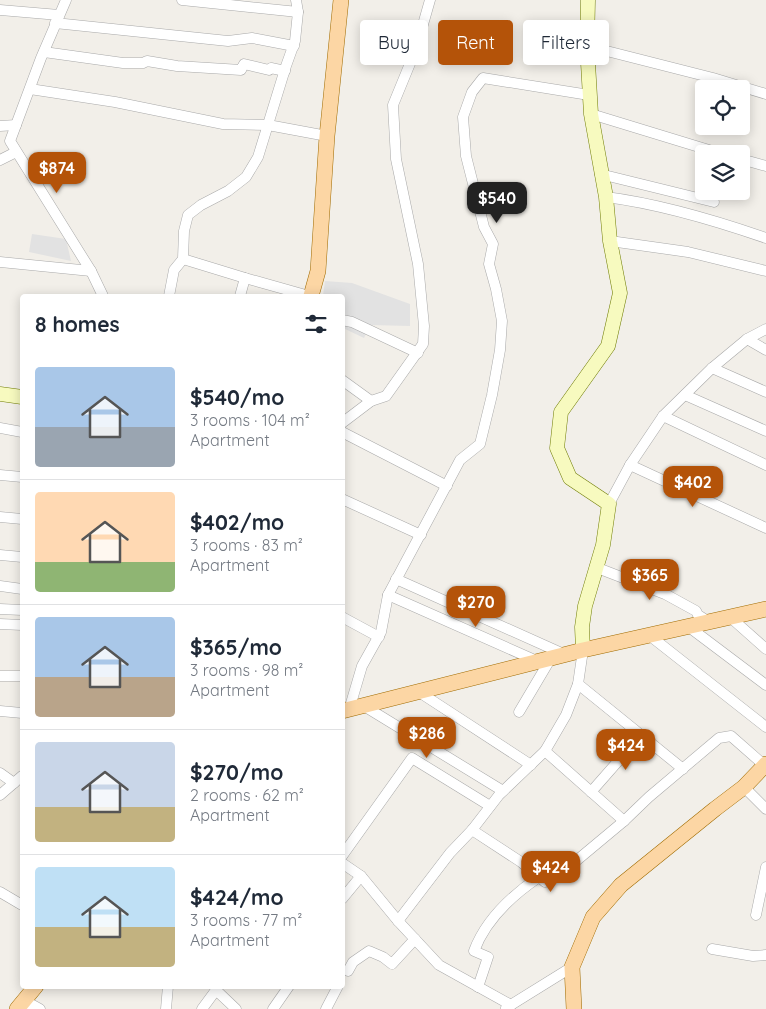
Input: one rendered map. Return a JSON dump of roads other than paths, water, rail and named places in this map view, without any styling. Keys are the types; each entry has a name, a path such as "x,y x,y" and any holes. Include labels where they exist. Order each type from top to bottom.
{"main road":[{"path":"312,294 318,271 327,136 342,0"},
{"path":"588,0 588,20"},
{"path":"583,650 582,627 585,606 603,545 609,504 570,478 557,448 561,412 608,346 620,293 610,241 606,197 600,174 591,114 588,65"},
{"path":"0,394 20,397"},
{"path":"346,710 583,650 766,609"},
{"path":"574,1009 572,967 593,917 621,885 744,788 765,764"},
{"path":"18,1009 34,989"}],"street":[{"path":"66,0 10,141 91,271 102,294"},
{"path":"182,0 298,12"},
{"path":"169,294 174,270 183,259 184,231 188,215 201,204 228,191 246,176 258,157 294,46 298,12 296,0"},
{"path":"345,421 371,401 386,396 422,344 424,326 418,264 396,159 393,105 416,49 430,0"},
{"path":"0,10 228,41 252,38 294,46"},
{"path":"44,52 123,63 146,62 217,69 241,70 244,64 285,72"},
{"path":"609,52 713,78 766,94"},
{"path":"346,710 362,666 381,632 388,595 460,460 480,444 492,395 500,350 502,322 496,289 488,264 493,244 484,227 466,156 463,117 472,92 483,78 589,95"},
{"path":"30,89 115,102 223,124 268,125 327,136"},
{"path":"591,114 695,146"},
{"path":"0,126 16,125"},
{"path":"0,169 2,159 16,152"},
{"path":"750,162 766,166"},
{"path":"600,174 714,202"},
{"path":"606,197 640,201 723,223 766,238"},
{"path":"610,241 688,252 766,271"},
{"path":"183,259 245,278 274,292 302,294"},
{"path":"0,262 91,271"},
{"path":"241,294 245,278"},
{"path":"345,321 418,352"},
{"path":"609,504 630,465 663,416 712,368 747,340 766,330"},
{"path":"747,340 766,350"},
{"path":"712,368 766,392"},
{"path":"345,382 371,401"},
{"path":"685,395 766,431"},
{"path":"663,416 766,465"},
{"path":"0,428 20,432"},
{"path":"345,434 447,486"},
{"path":"630,465 766,528"},
{"path":"0,475 20,477"},
{"path":"345,500 420,535"},
{"path":"0,517 20,519"},
{"path":"0,555 20,557"},
{"path":"596,567 666,594 696,611 698,615 709,622"},
{"path":"396,579 566,655"},
{"path":"0,586 20,589"},
{"path":"388,595 544,660 519,712"},
{"path":"0,608 20,610"},
{"path":"730,617 766,649"},
{"path":"345,619 379,637"},
{"path":"0,624 20,625"},
{"path":"689,626 766,685"},
{"path":"649,635 766,727"},
{"path":"398,921 450,853 472,830 490,806 545,751 566,715 578,684 583,650"},
{"path":"0,676 20,676"},
{"path":"578,684 683,769"},
{"path":"418,692 531,765"},
{"path":"364,706 503,791"},
{"path":"0,711 20,713"},
{"path":"472,830 521,862 545,882 564,871 719,738 731,736 765,764"},
{"path":"591,792 627,750 630,753 645,737"},
{"path":"545,751 624,821"},
{"path":"345,852 412,758 490,806"},
{"path":"0,773 14,783"},
{"path":"0,796 20,778"},
{"path":"744,788 766,808"},
{"path":"345,865 361,876 398,921 439,965 508,1007 572,967"},
{"path":"756,915 763,893 766,866"},
{"path":"345,895 361,876"},
{"path":"478,987 488,957 474,951 480,936 500,909 516,892 539,877"},
{"path":"0,892 20,904"},
{"path":"345,972 354,962 369,951 383,957 392,964 415,939"},
{"path":"712,949 754,956 766,955"},
{"path":"166,1009 168,989"},
{"path":"274,1009 287,989"},
{"path":"326,1009 336,989"},
{"path":"202,1009 216,990 236,1009"},
{"path":"18,1009 31,1004 40,1009"}]}
